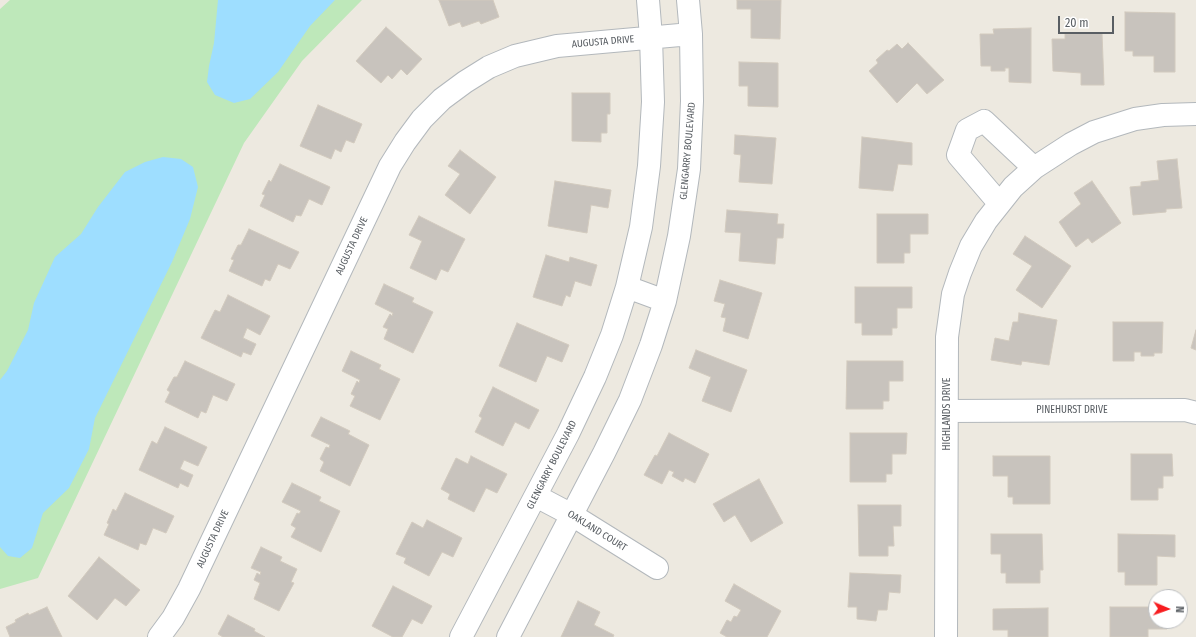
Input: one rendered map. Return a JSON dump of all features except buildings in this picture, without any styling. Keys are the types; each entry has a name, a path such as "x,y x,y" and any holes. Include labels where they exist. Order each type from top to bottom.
{"street":[{"name":"GLENGARRY BOULEVARD","path":"462,637 536,496 595,378 612,335 627,287 641,227 649,166 652,102 651,37 648,0"},
{"name":"GLENGARRY BOULEVARD","path":"508,637 630,400 651,345 665,301 679,236 689,168 692,101 691,34 688,0"},
{"name":"AUGUSTA DRIVE","path":"159,637 173,618 189,589 390,166 422,119 442,99 465,82 489,67 515,56 557,46 691,34"},
{"name":"HIGHLANDS DRIVE","path":"946,637 947,337 953,294 971,246 999,203 1034,168 1071,144 1114,125 1135,119 1163,115 1196,114"},
{"path":"999,203 958,155 966,130 984,121 1034,168"},
{"path":"627,287 665,301"},
{"name":"PINEHURST DRIVE","path":"947,411 1185,410 1196,413"},
{"name":"OAKLAND COURT","path":"536,496 572,515 657,568"}],"green space":[{"path":"10,0 362,0 302,61 244,143 38,578 0,589 0,9"}],"water":[{"path":"218,0 335,0 310,26 278,72 250,99 234,103 215,95 207,82 214,43"},
{"path":"163,157 181,159 193,167 198,187 190,219 172,262 95,418 89,449 69,488 43,513 32,548 20,558 8,556 0,547 0,380 7,371 28,330 34,303 55,257 81,234 98,207 125,172 145,162"}]}
